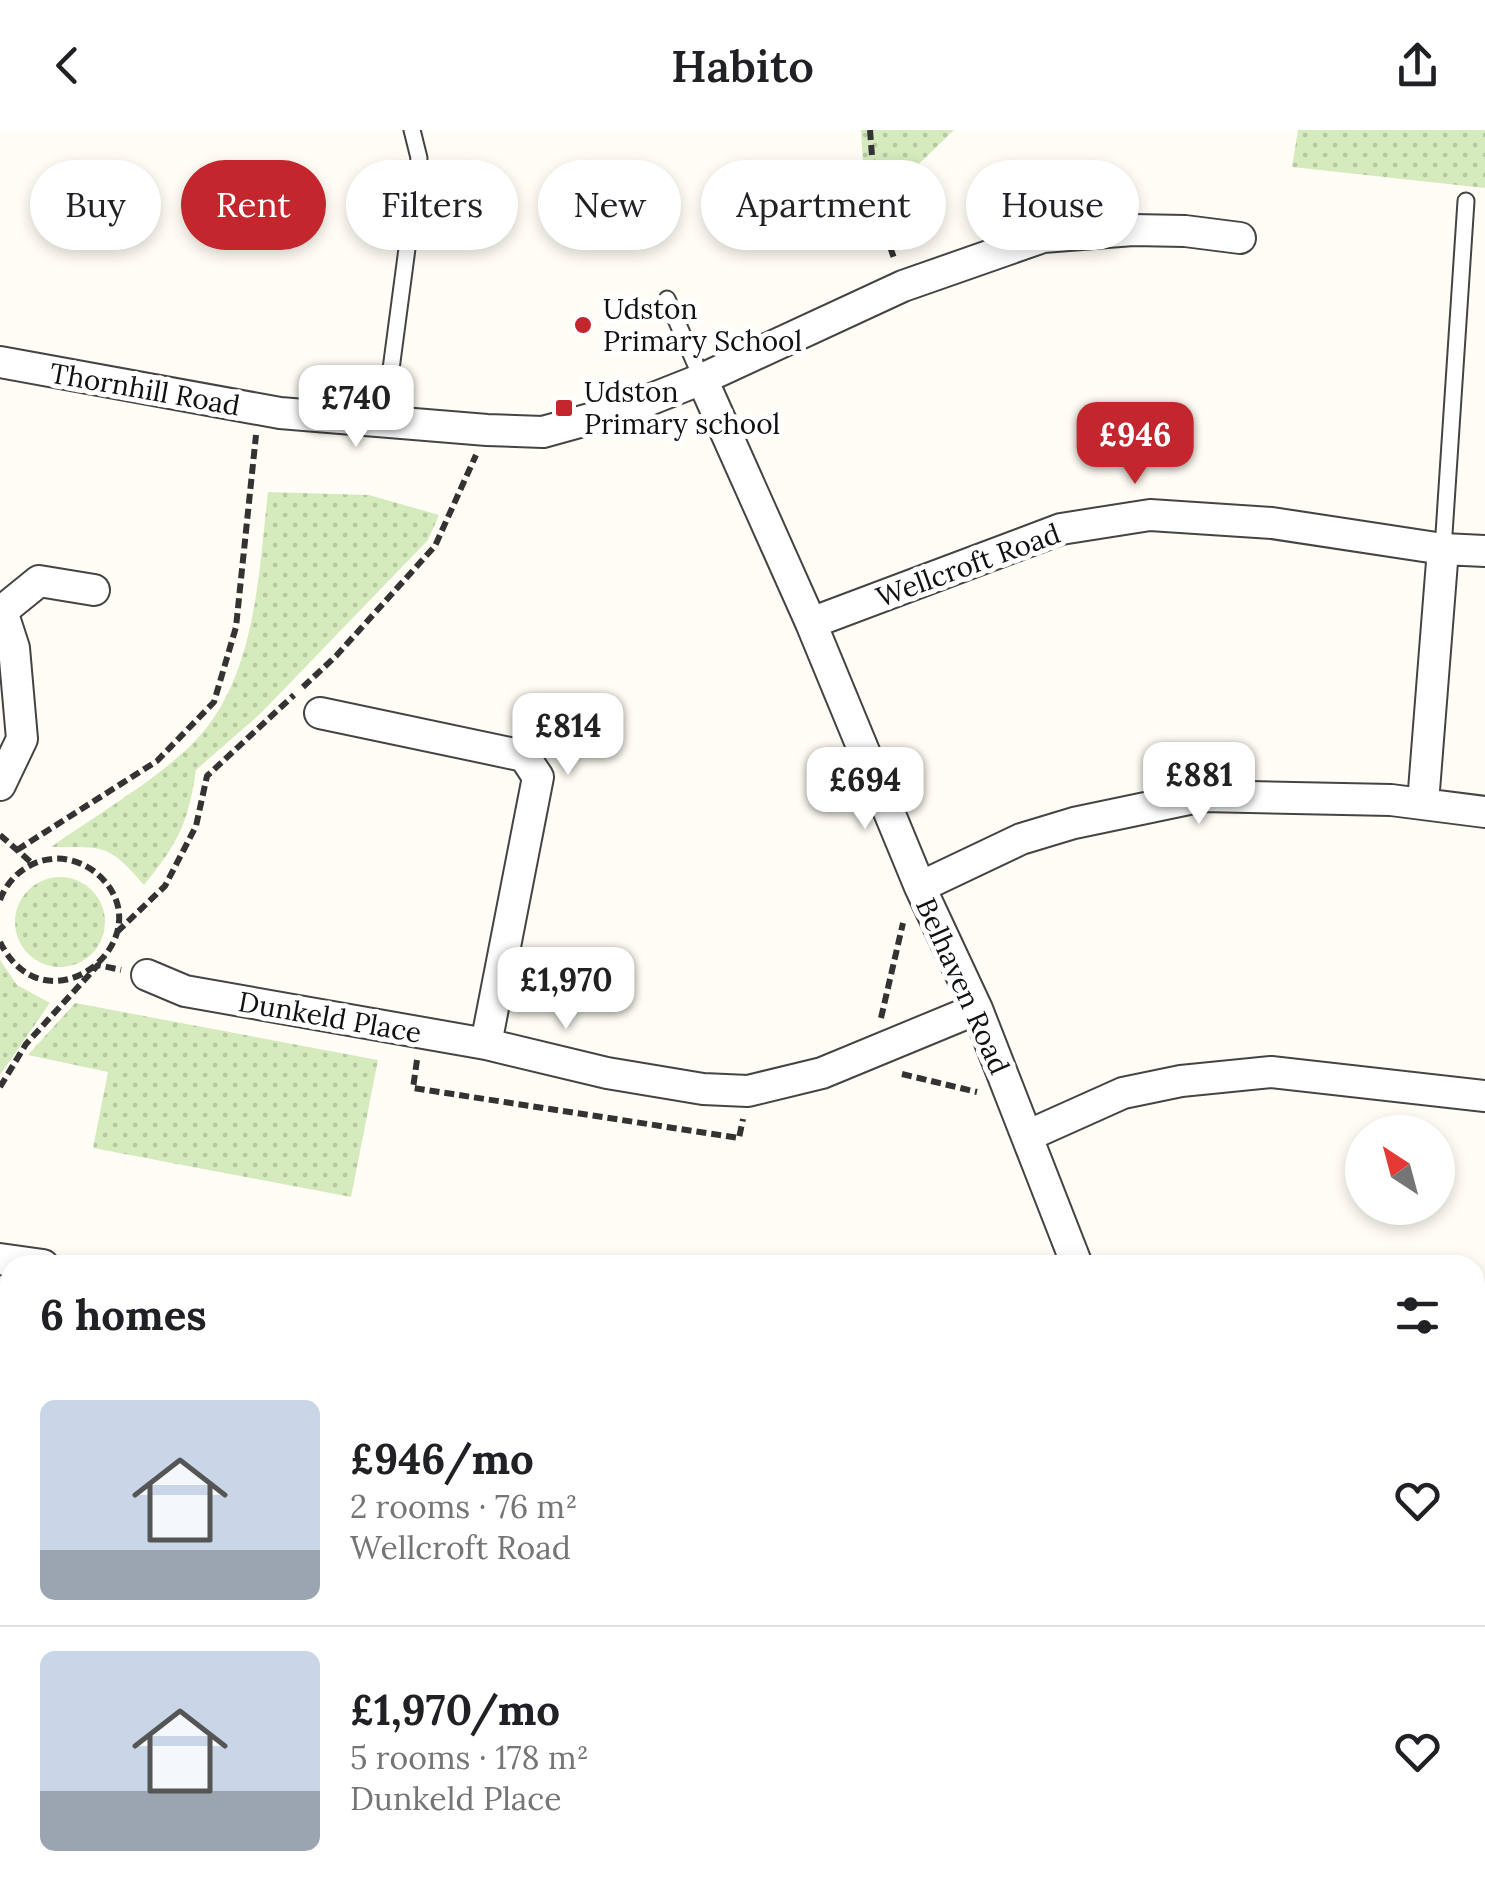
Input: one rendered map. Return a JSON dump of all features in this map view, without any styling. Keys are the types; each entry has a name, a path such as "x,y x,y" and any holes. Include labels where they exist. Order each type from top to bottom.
{"street":[{"name":"Thornhill Road","path":"0,362 259,409 543,432 702,380 903,286 1043,238 1133,230 1240,238"},
{"name":"Belhaven Road","path":"702,380 976,1009 1073,1255"},
{"name":"Wellcroft Road","path":"811,623 1061,530 1150,515 1272,523 1443,549 1485,551"},
{"path":"1423,804 1443,549"},
{"path":"0,785 22,740 14,648 2,611 39,581 94,590"},
{"path":"320,713 524,756 538,777 486,1044"},
{"path":"917,881 1021,839 1074,823 1204,796 1423,804 1485,812"},
{"name":"Dunkeld Place","path":"147,975 185,991 486,1044 606,1072 703,1089 748,1091 822,1073 976,1009"},
{"path":"1027,1136 1124,1093 1181,1081 1271,1072 1485,1096"}],"lane":[{"path":"384,422 419,158 412,130"},
{"path":"1443,549 1466,201"},
{"path":"667,299 702,380"}],"path":[{"path":"870,130 876,206 903,286"},
{"path":"17,850 157,761 214,702 236,626 259,409"},
{"path":"0,835 32,864"},
{"path":"0,900 16,874 32,864 70,860 88,866 103,879 118,913 117,932 110,950 26,1044 0,1087"},
{"path":"917,881 862,1058 1014,1101"},
{"path":"0,942 11,961 44,980 63,981 98,966"},
{"path":"413,1088 739,1138"}],"green space":[{"path":"861,130 954,130 923,160 863,160"},
{"path":"1298,130 1485,130 1485,188 1292,167"},
{"path":"268,492 369,495 439,515 428,540 261,713 196,770 180,832 144,885 122,861 104,850 51,847 155,775 187,749 210,723 227,694 250,629"},
{"path":"60,877 85,885 97,897 105,922 97,947 85,959 60,967 35,959 23,947 15,922 23,897 35,885"},
{"path":"0,960 17,985 50,1003 0,1075"},
{"path":"75,1003 378,1060 351,1197 93,1148 108,1072 28,1055"}],"place":[{"name":"Udston Primary School","path":"583,325"},
{"name":"Udston Primary school","path":"564,408"}]}
